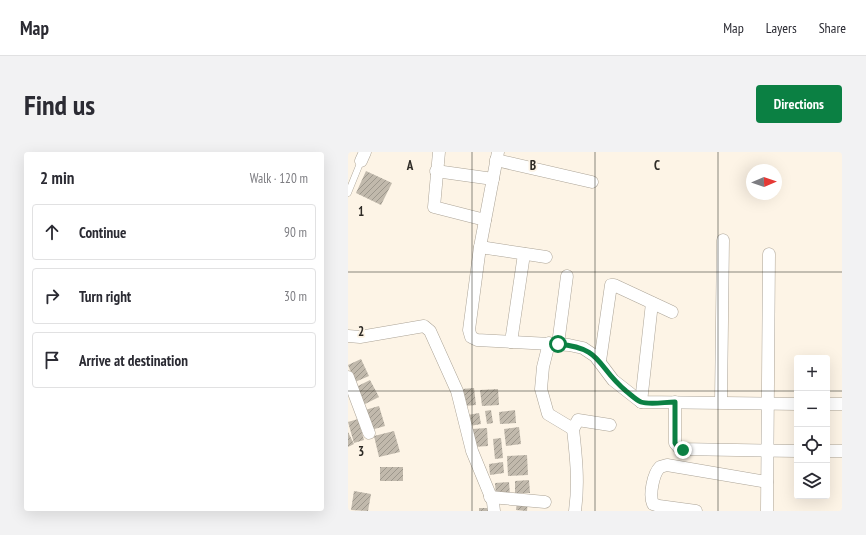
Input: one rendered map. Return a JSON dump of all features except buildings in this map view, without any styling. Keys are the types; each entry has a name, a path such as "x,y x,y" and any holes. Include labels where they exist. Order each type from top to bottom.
{"street":[{"path":"439,152 436,171 434,208 485,220"},
{"path":"592,182 497,156 480,247 470,335 477,340 553,344 583,348 600,361 613,380 641,402 794,404"},
{"path":"436,171 493,179"},
{"path":"722,402 723,240"},
{"path":"480,247 546,257"},
{"path":"511,342 524,254"},
{"path":"767,511 769,254"},
{"path":"567,276 553,344 543,367 541,388 548,414 573,428"},
{"path":"600,361 612,286 614,285 672,312"},
{"path":"641,402 652,303"},
{"path":"348,336 360,337 424,326 430,331 457,391 472,451 493,502 494,511"},
{"path":"348,377 354,409 369,433"},
{"path":"675,402 675,443 680,449 794,451"},
{"path":"830,404 842,404"},
{"path":"575,511 577,496 577,459 573,428 578,420 610,425"},
{"path":"830,451 842,451"},
{"path":"696,511 653,504 652,497 655,475 660,467 667,465 767,482"},
{"path":"490,497 545,502"}],"lane":[{"path":"348,193 363,156"}],"route":[{"path":"558,344 576,346 590,352 600,361 613,380 641,402 675,402 675,443 678,448 683,450"}]}
